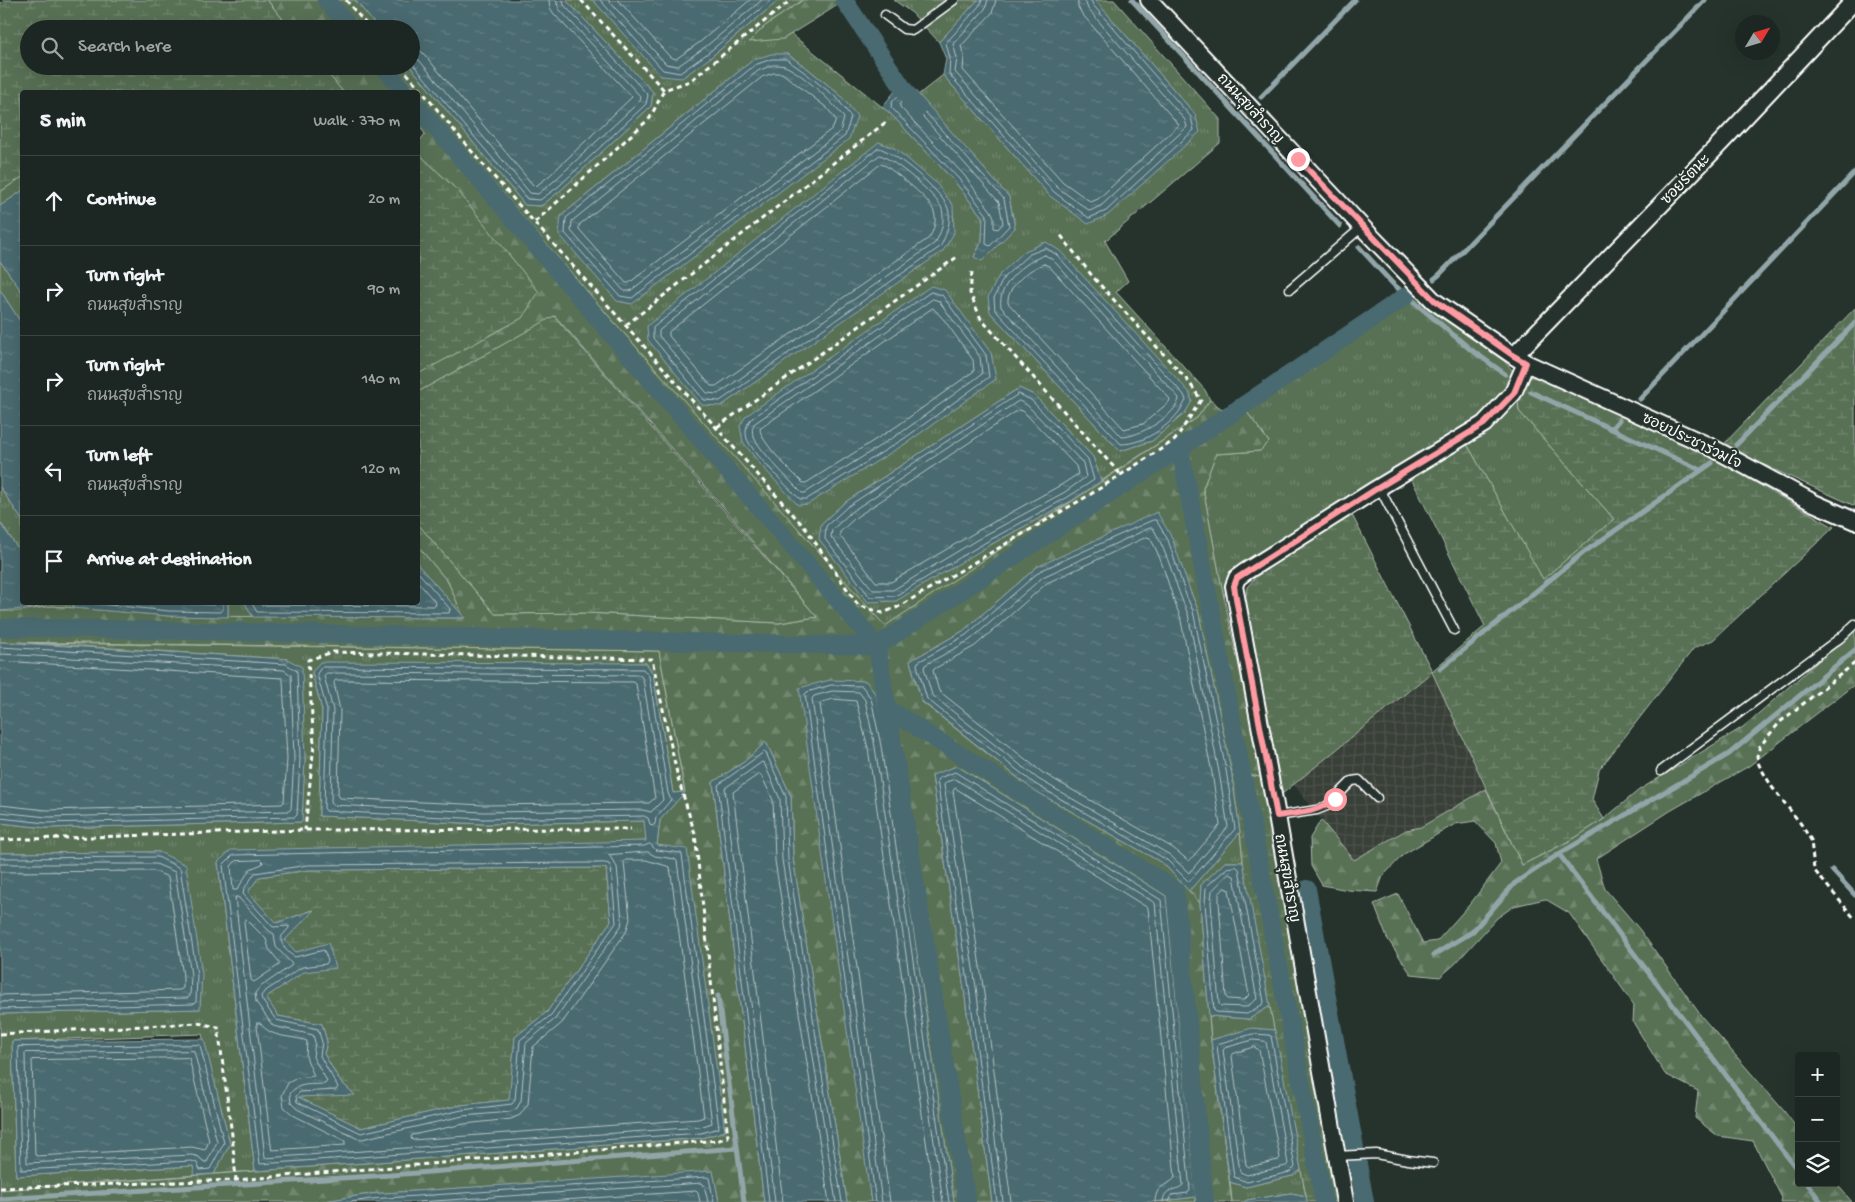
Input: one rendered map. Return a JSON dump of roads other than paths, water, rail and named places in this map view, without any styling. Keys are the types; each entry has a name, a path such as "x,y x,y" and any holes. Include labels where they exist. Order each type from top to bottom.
{"street":[{"name":"ถนนสุขสำราญ","path":"1149,0 1362,227 1434,300 1520,359 1514,393 1484,424 1379,487 1245,572 1237,578 1234,586 1277,816 1344,1202"},
{"name":"ซอยรัตนะ","path":"1520,359 1855,0"},
{"name":"ซอยประชาร่วมใจ","path":"1520,359 1709,446 1814,503 1855,521"}],"lane":[{"path":"885,15 904,29 913,30 954,0"},
{"path":"1290,289 1362,227"},
{"path":"1379,487 1454,630"},
{"path":"1661,771 1840,638 1855,624"},
{"path":"1277,816 1317,810 1327,806 1352,780 1359,780 1377,798"},
{"path":"1336,1156 1376,1154 1433,1163"}],"water":[{"path":"355,0 566,0 653,92 651,106 561,190 541,206 525,205 417,75 420,75 420,20 372,20"},
{"path":"593,0 779,0 711,57 682,78 661,76"},
{"path":"978,0 1095,0 1195,114 1200,132 1108,215 1088,224 1050,196 943,75 946,59 939,42"},
{"path":"771,54 787,54 840,95 857,116 849,139 632,304 617,301 559,234 561,216 753,60"},
{"path":"912,87 1009,197 1015,228 982,261 974,257 982,241 983,218 955,182 891,114 882,107 896,90"},
{"path":"879,142 896,149 936,183 953,205 954,233 943,251 721,406 702,405 648,340 647,326"},
{"path":"20,192 20,289 0,261 0,206"},
{"path":"1046,242 1060,251 1189,392 1192,401 1185,413 1152,441 1120,451 990,312 988,297 1000,274 1025,251"},
{"path":"931,286 945,290 991,353 996,379 908,442 808,504 798,505 760,464 743,442 740,426 746,416"},
{"path":"0,290 20,321 20,517 0,487"},
{"path":"1019,388 1034,395 1093,457 1101,481 1071,501 990,545 896,601 868,602 819,539 821,524 844,503"},
{"path":"1157,512 1172,538 1198,610 1231,770 1240,832 1189,891 1164,864 1032,789 922,701 910,661 963,631 1037,567"},
{"path":"0,523 20,551 20,605 36,605 35,608 0,611"},
{"path":"420,567 465,618 253,617 246,605 420,605"},
{"path":"74,605 228,605 228,617 169,616 73,608"},
{"path":"0,642 287,659 302,667 305,760 302,822 46,828 0,823"},
{"path":"320,662 646,663 653,674 673,793 685,792 660,820 657,845 687,849 725,1131 702,1138 255,1171 218,862 231,850 646,841 644,821 484,824 319,816 322,710 312,672","holes":["606,868 611,921 547,1012 515,1037 509,1100 461,1105 361,1128 298,1097 355,1095 340,1081 324,1054 327,1042 322,1024 278,1016 266,997 304,972 336,968 328,943 296,952 285,940 314,910 276,923 248,892 259,877 308,870"]},
{"path":"830,680 866,681 876,695 886,745 954,1202 871,1202 799,688"},
{"path":"766,742 791,796 793,858 847,1202 764,1202 713,782 744,762"},
{"path":"957,766 1166,896 1196,1197 1154,1202 992,1202 964,989 932,775"},
{"path":"159,852 186,865 202,975 200,1009 0,1014 0,853"},
{"path":"1225,862 1243,862 1270,1006 1249,1019 1209,1016 1200,903 1201,885"},
{"path":"1252,1028 1275,1030 1301,1170 1292,1176 1246,1187 1230,1182 1211,1040"},
{"path":"204,1039 230,1144 214,1174 195,1175 193,1166 16,1176 12,1041"},
{"path":"713,1171 719,1202 318,1202 370,1194"},
{"path":"1291,1193 1306,1196 1307,1202 1244,1202 1247,1200"}],"waterway":[{"path":"326,0 343,20"},
{"path":"844,0 917,109"},
{"path":"1132,0 1340,226"},
{"path":"1261,97 1355,0"},
{"path":"1434,279 1705,0"},
{"path":"391,75 403,90"},
{"path":"420,109 877,646 967,1202"},
{"path":"1640,399 1855,172"},
{"path":"1359,247 1393,284 1470,349 1505,374"},
{"path":"0,628 877,646 1180,448 1406,296"},
{"path":"1736,445 1855,323"},
{"path":"1531,392 1701,470"},
{"path":"1611,429 1619,420"},
{"path":"1180,448 1324,1202"},
{"path":"1440,669 1583,553 1712,463"},
{"path":"1559,854 1729,754 1855,650"},
{"path":"888,709 1175,890 1205,1202"},
{"path":"1434,955 1472,932 1515,883 1559,854 1795,1167"},
{"path":"1832,870 1855,895"},
{"path":"1307,889 1365,1202"},
{"path":"718,996 744,1202"},
{"path":"0,1199 391,1175 737,1148"},
{"path":"1810,1187 1821,1202"}]}
